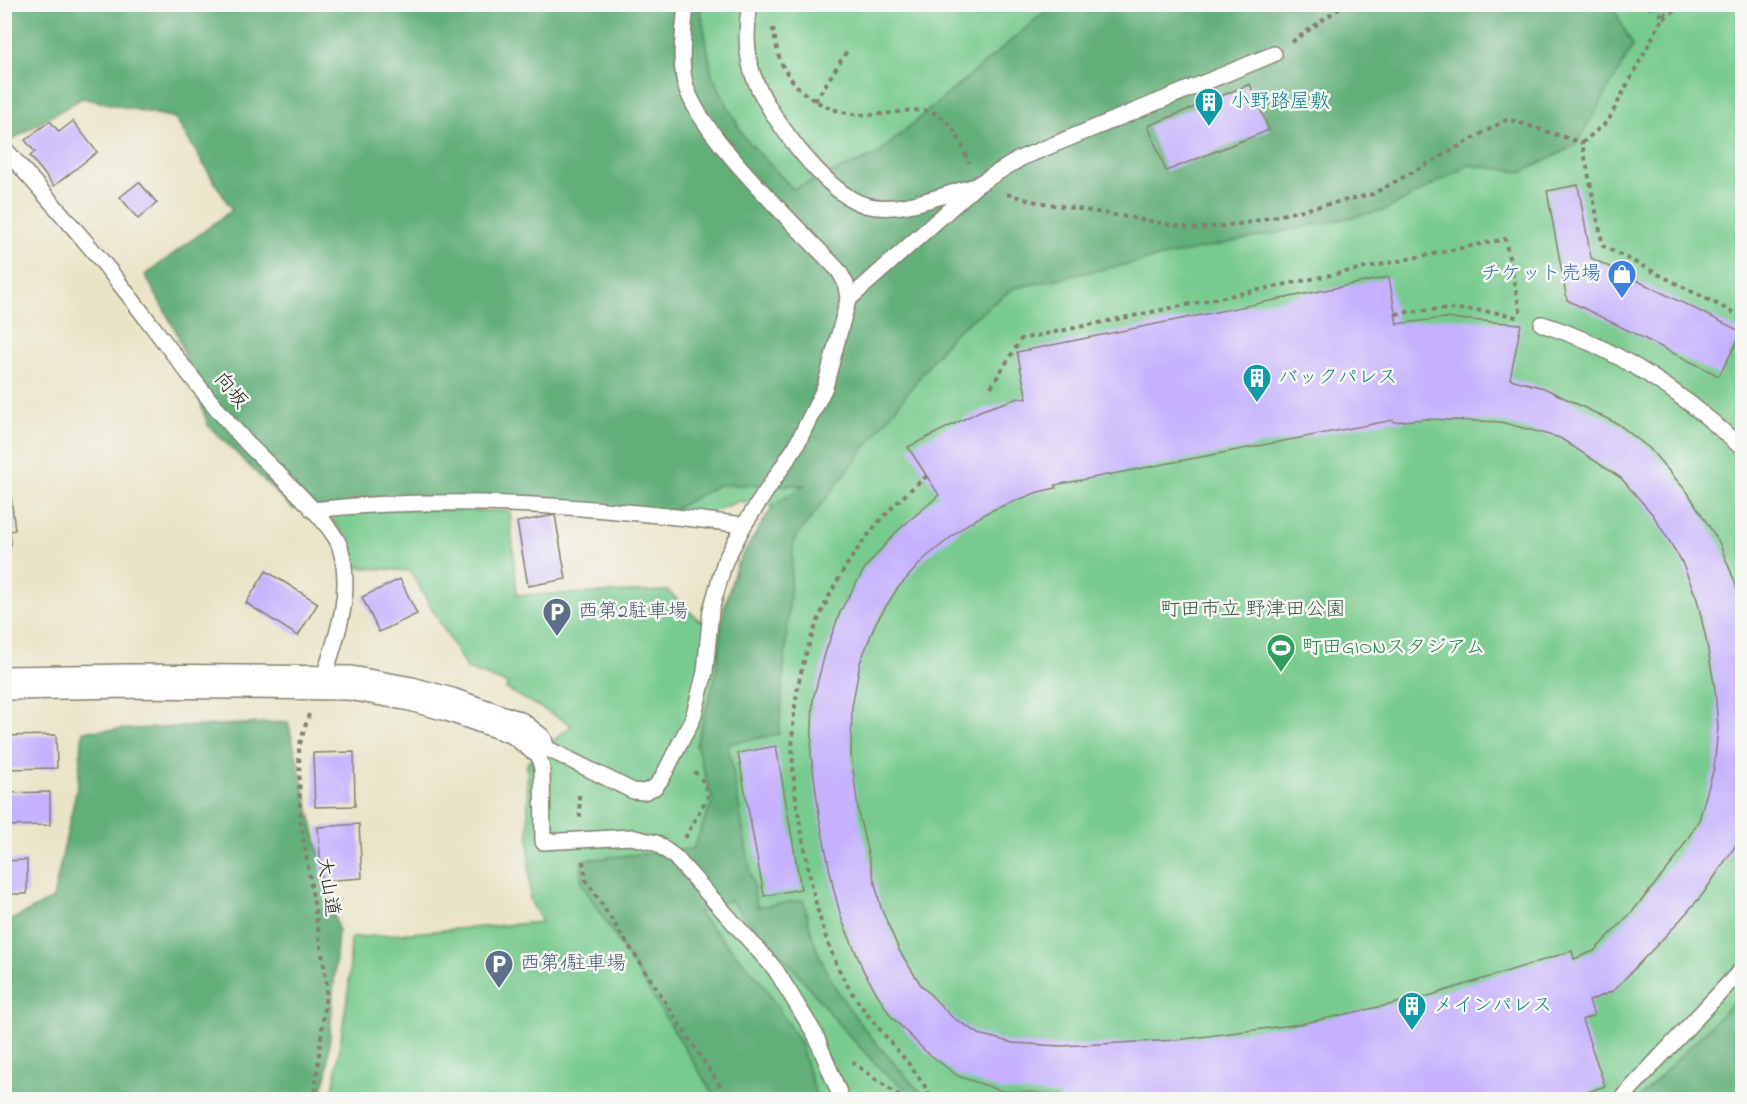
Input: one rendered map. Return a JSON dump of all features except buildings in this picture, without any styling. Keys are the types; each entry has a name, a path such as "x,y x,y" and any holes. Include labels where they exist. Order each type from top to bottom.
{"street":[{"path":"4,683 130,681 350,683 411,694 451,705 517,728 536,743"}],"lane":[{"path":"536,743 633,791 644,792 655,788 693,718 705,672 711,610 725,561 744,525 796,446 825,387 848,300 846,284 839,271 728,152 701,116 685,83 682,48 687,4"},
{"path":"750,4 747,22 752,70 761,96 804,155 836,188 864,205 894,208 977,185"},
{"path":"848,300 977,185 1021,158 1274,54"},
{"name":"向坂","path":"4,148 105,266 192,378 246,442 312,510 339,544 345,570 346,595 340,624 322,683"},
{"path":"1542,324 1570,333 1653,377 1705,413 1740,444"},
{"path":"312,510 380,502 503,503 615,509 744,525"},
{"path":"536,743 542,769 543,842 631,837 656,843 675,857 775,969 815,1034 842,1100"},
{"path":"1620,1100 1743,969"}],"path":[{"path":"1274,54 1331,17 1345,4"},
{"path":"1641,4 1650,8 1655,5 1663,19"},
{"path":"1582,143 1608,121 1670,4"},
{"path":"1663,19 1683,4"},
{"path":"747,22 772,28 781,64 800,90 815,101 844,113 869,116 917,111 935,113 956,134 977,185 1032,201 1196,229 1246,223 1373,194 1508,119 1582,143"},
{"path":"815,101 849,48"},
{"path":"1582,143 1603,246 1743,317"},
{"path":"991,387 1021,339 1505,239 1522,319 1492,311 1445,309 1396,315"},
{"path":"927,476 880,519 826,600 808,645 795,706 792,764 813,893 829,945 848,987 879,1032 924,1083 933,1100"},
{"name":"大山道","path":"314,1100 327,984 300,817 298,747 322,683"},
{"path":"673,757 684,762 704,782 708,796 675,857"},
{"path":"579,795 586,880 729,1100"},
{"path":"815,1034 905,1100"}],"green space":[{"path":"4,5 700,5 712,75 744,137 793,189 876,155 1053,5 1612,5 1633,46 1576,145 1523,172 1469,165 1386,210 1014,288 952,335 794,540 779,734 728,744 757,907 803,900 815,944 834,986 861,1024 921,1093 919,1098 884,1073 841,1027 787,960 729,900 698,913 760,980 800,1043 817,1099 717,1100 581,882 582,860 693,849 713,800 696,745 716,674 723,612 737,564 773,506 804,485 718,485 671,511 502,500 293,509 208,425 177,333 145,275 232,210 175,118 82,98 5,144"},
{"name":"町田市立 野津田公園","path":"698,5 1742,5 1742,1015 1659,1099 332,1099 349,985 351,938 542,922 530,900 527,763 572,725 506,689 508,684 467,669 410,571 355,567 343,533 327,514 384,509 510,511 517,595 668,591 699,620 722,627 723,612 737,564 773,506 739,501 707,514 502,500 713,111"},
{"path":"288,722 338,930 327,1073 319,1099 12,1100 5,1084 5,923 53,899 78,782 83,731"},
{"path":"1742,994 1742,1099 1638,1099"}],"place":[{"name":"小野路屋敷","path":"1209,128"},
{"name":"チケット売場","path":"1622,300"},
{"name":"バックパレス","path":"1257,404"},
{"name":"西第2駐車場","path":"557,638"},
{"name":"町田GIONスタジアム","path":"1281,674"},
{"name":"西第1駐車場","path":"499,990"},
{"name":"メインパレス","path":"1412,1032"}]}
